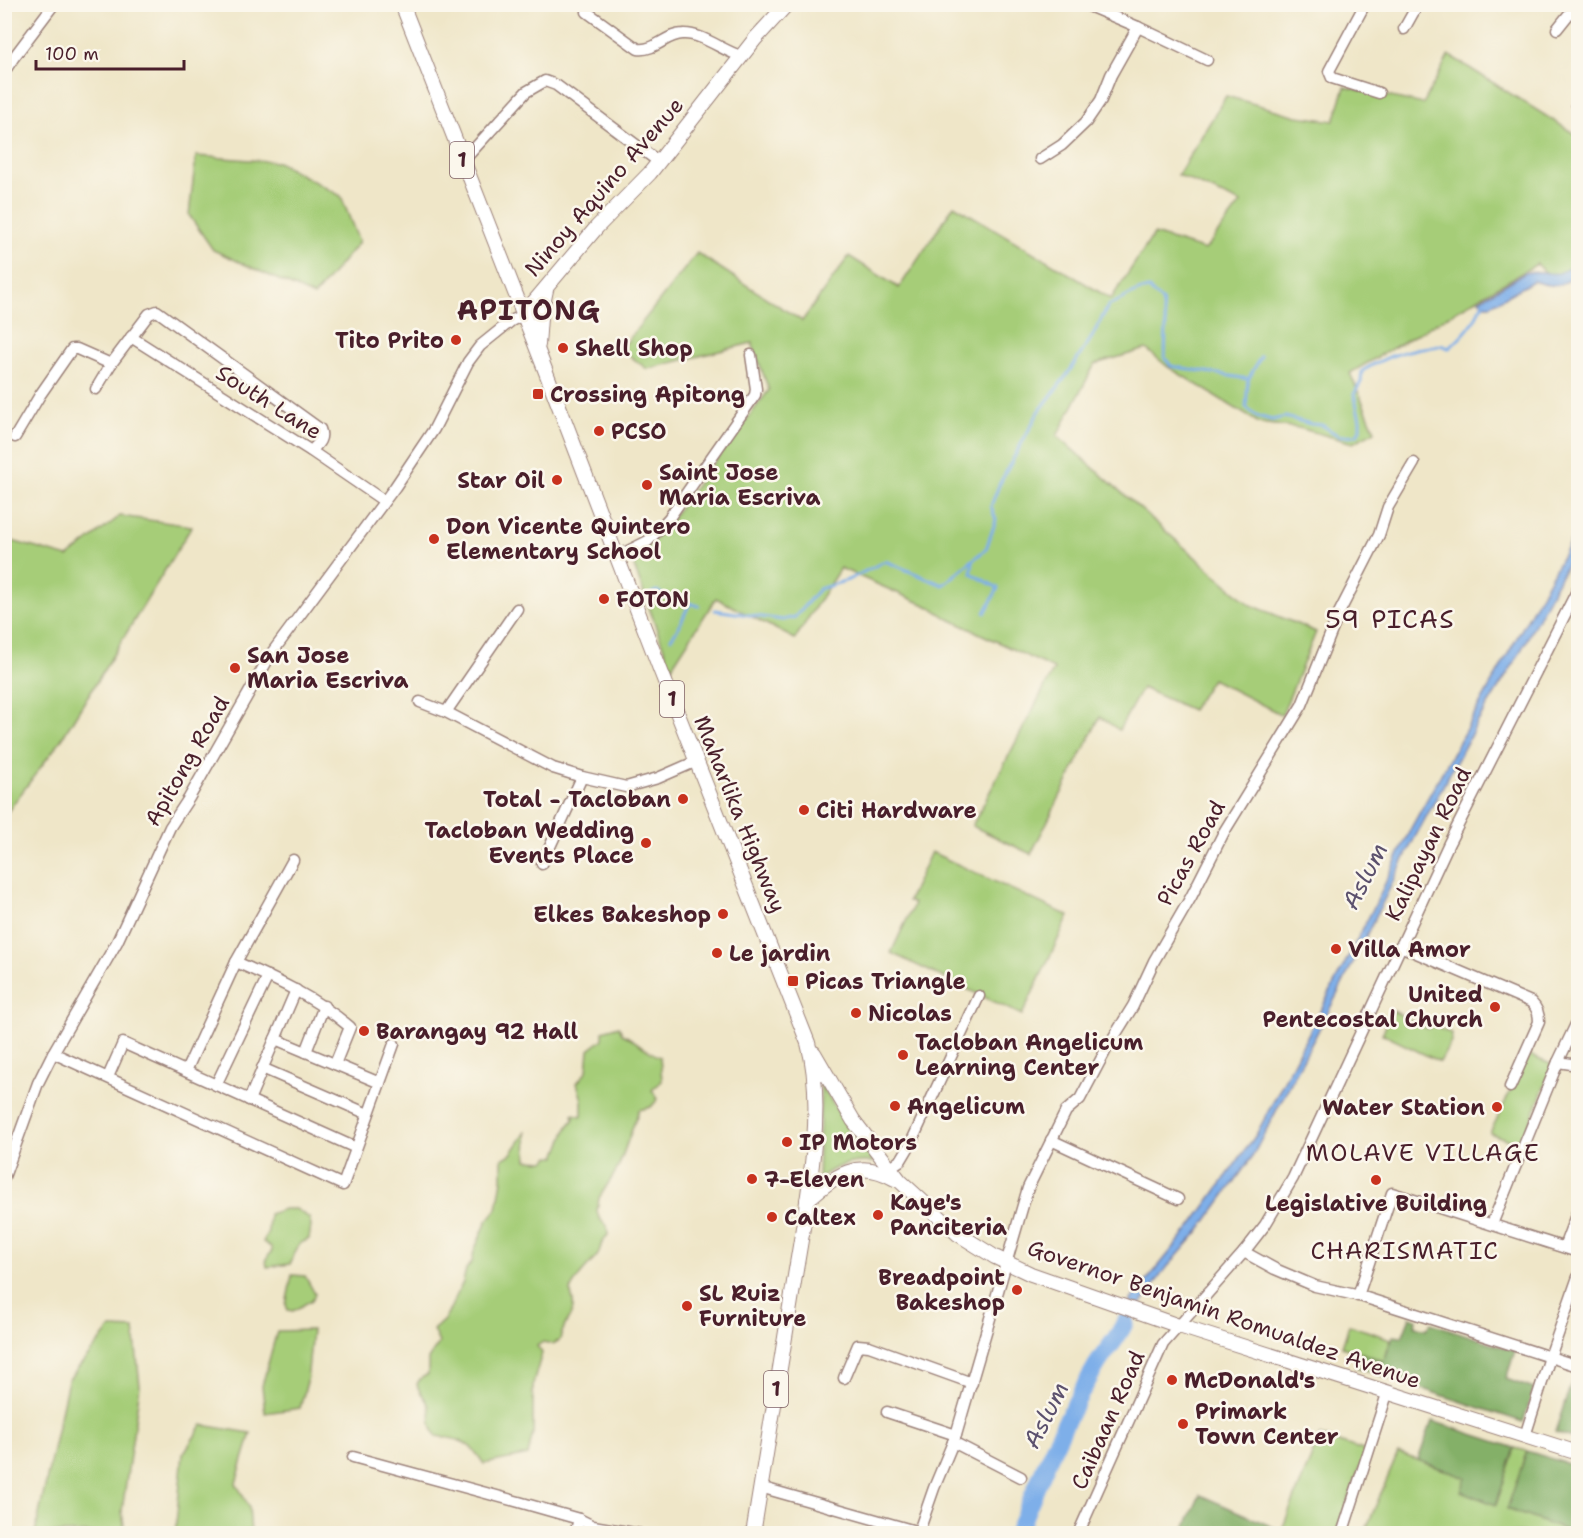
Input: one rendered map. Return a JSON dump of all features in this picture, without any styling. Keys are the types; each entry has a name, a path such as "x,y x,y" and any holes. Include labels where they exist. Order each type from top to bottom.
{"main road":[{"name":"Maharlika Highway","path":"402,4 812,1058 815,1092 812,1157 807,1200 753,1533"},
{"name":"Ninoy Aquino Avenue","path":"523,315 597,227 659,162 741,56 787,4"},
{"path":"539,354 540,318 549,282"},
{"name":"Governor Benjamin Romualdez Avenue","path":"808,1043 844,1107 900,1181 958,1234 1007,1263 1179,1326 1388,1391 1578,1454"},
{"path":"807,1200 832,1179 852,1170 886,1173 900,1181"}],"street":[{"path":"4,72 54,4"},
{"path":"1084,4 1207,60"},
{"path":"1365,4 1329,75 1332,78 1379,93"},
{"path":"1404,29 1418,4"},
{"path":"1557,29 1577,7"},
{"path":"587,12 638,49 646,50 677,34 686,33 741,56"},
{"path":"1040,159 1062,145 1086,122 1101,100 1111,75 1138,27"},
{"path":"463,161 525,92 545,81 556,85 659,162"},
{"path":"96,389 111,364 148,314 157,312 320,429 321,440 311,451"},
{"name":"Apitong Road","path":"6,1171 38,1083 53,1053 117,942 170,827 271,654 434,429 468,362 480,346 511,321 523,315"},
{"name":"South Lane","path":"131,337 311,451 384,501"},
{"path":"15,437 40,395 72,349 77,348 111,364"},
{"path":"616,557 648,541 669,518 754,395 756,389 751,355"},
{"name":"Picas Road","path":"919,1533 934,1488 955,1439 1028,1188 1066,1112 1080,1099 1133,1006 1154,961 1224,832 1302,705 1339,613 1379,535 1388,507 1414,463"},
{"name":"Kalipayan Road","path":"1179,1326 1265,1225 1293,1178 1449,843 1578,589"},
{"path":"446,712 517,609"},
{"path":"420,702 446,712 553,768 626,787 658,778 697,761"},
{"path":"542,864 582,777"},
{"path":"186,1071 236,962 293,860"},
{"path":"1400,946 1531,1002 1535,1006 1539,1014 1539,1022 1510,1087"},
{"path":"236,962 296,990 324,1006 350,1027 335,1064"},
{"path":"216,1085 268,976"},
{"path":"249,1100 296,990"},
{"path":"889,1168 901,1160 910,1145 979,996"},
{"path":"306,1052 324,1006"},
{"path":"1492,1224 1558,1062 1578,1020"},
{"path":"275,1039 380,1083"},
{"path":"108,1077 123,1043 356,1148"},
{"path":"53,1053 343,1185 394,1044"},
{"path":"1558,1062 1578,1065"},
{"path":"262,1068 368,1114"},
{"path":"1051,1140 1178,1199"},
{"path":"1358,1296 1392,1193 1578,1252"},
{"path":"1564,1247 1578,1210"},
{"path":"1244,1252 1275,1269 1316,1286 1358,1296 1578,1366"},
{"path":"1525,1436 1578,1277"},
{"name":"Caibaan Road","path":"1078,1533 1163,1344 1179,1326"},
{"path":"843,1378 858,1345 869,1346 972,1383"},
{"path":"1342,1533 1388,1391"},
{"path":"887,1412 955,1439 1021,1477"},
{"path":"353,1457 579,1519 593,1526 640,1533"},
{"path":"760,1487 919,1533"},
{"path":"575,1533 579,1519"}],"green space":[{"path":"1449,55 1578,136 1578,262 1556,282 1537,264 1350,373 1375,431 1353,443 1299,428 1259,423 1168,367 1146,349 1095,364 1057,436 1249,604 1316,632 1282,715 1212,679 1192,710 1142,688 1119,730 1100,717 1031,854 972,826 1054,669 947,618 932,608 840,568 795,639 716,598 671,668 630,555 654,541 769,390 752,343 647,369 621,349 697,253 802,321 849,256 899,288 954,205 1111,299 1154,234 1205,250 1241,203 1178,175 1226,96 1297,116 1334,121 1345,87 1423,104"},
{"path":"196,156 278,162 341,196 359,242 314,296 213,250 189,215"},
{"path":"120,516 192,526 61,740 5,815 5,539 68,557"},
{"path":"931,852 1069,916 1022,1015 891,953 914,904 908,901"},
{"path":"1393,1011 1428,1029 1432,1025 1452,1034 1451,1042 1440,1062 1382,1034"},
{"path":"619,1026 622,1034 660,1057 662,1081 652,1090 658,1099 651,1107 639,1110 618,1168 599,1198 597,1211 599,1218 607,1227 608,1235 602,1242 598,1254 572,1286 570,1291 573,1299 572,1311 560,1340 553,1344 543,1342 537,1346 542,1353 533,1384 533,1433 528,1455 484,1464 470,1446 459,1440 436,1436 432,1428 428,1404 417,1384 428,1374 428,1359 439,1343 433,1330 444,1320 451,1307 463,1282 466,1269 472,1262 474,1251 487,1221 497,1209 502,1180 502,1159 511,1154 526,1132 527,1160 545,1161 550,1156 556,1157 568,1126 574,1119 573,1114 582,1116 582,1100 577,1083 587,1071 589,1050 603,1039 603,1031"},
{"path":"1528,1055 1553,1065 1521,1145 1490,1133"},
{"path":"821,1084 851,1133 874,1162 844,1165 818,1180"},
{"path":"284,1209 296,1209 309,1218 311,1226 309,1239 299,1244 290,1264 267,1267 267,1258 272,1251 271,1247 263,1242 268,1232 269,1214"},
{"path":"292,1275 305,1276 315,1294 312,1300 293,1311 288,1310 286,1305"},
{"path":"1410,1317 1416,1319 1415,1326 1426,1329 1431,1323 1515,1351 1506,1379 1534,1389 1523,1422 1356,1367 1361,1353 1384,1361 1393,1336 1402,1337"},
{"path":"1349,1325 1391,1339 1384,1361 1342,1347"},
{"path":"111,1328 134,1329 140,1386 122,1511 125,1533 35,1533 68,1380"},
{"path":"312,1330 307,1382 300,1408 265,1413 262,1386 277,1331"},
{"path":"1575,1372 1578,1373 1578,1440 1555,1432"},
{"path":"1432,1421 1515,1448 1496,1505 1461,1491 1466,1478 1418,1460"},
{"path":"202,1425 251,1433 236,1483 249,1507 251,1533 175,1533 183,1454"},
{"path":"1320,1436 1366,1451 1336,1533 1280,1534"},
{"path":"1515,1448 1527,1451 1508,1509 1573,1533 1364,1534 1398,1453 1467,1478 1495,1504"},
{"path":"1527,1451 1578,1467 1578,1533 1507,1509"},
{"path":"1200,1495 1282,1531 1282,1533 1183,1533"}],"water":[{"path":"1578,260 1578,273 1562,284 1546,285 1533,281 1491,305 1485,305 1479,300 1525,273 1557,274"},
{"path":"1578,528 1578,543 1516,660 1480,718 1413,841 1339,991 1252,1157 1200,1230 1163,1272 1140,1305 1131,1303 1131,1300 1191,1226 1256,1135 1375,905 1411,828"}],"waterway":[{"path":"715,610 783,620 795,617 819,589 848,580 885,561 943,585 986,549 996,520 991,506 999,485 1038,413 1092,337 1108,306 1138,291 1149,289 1162,301 1166,327 1165,358 1171,366 1248,379 1246,407 1257,416 1272,420 1285,417 1322,425 1339,436 1357,435 1360,429 1354,394 1361,382 1362,371 1381,360 1403,352 1441,345 1449,348 1469,328 1484,303"},
{"path":"1249,378 1261,356"},
{"path":"973,562 971,573 998,588 985,613"},
{"path":"652,593 657,591 666,597 699,606"},
{"path":"671,638 690,603"},
{"name":"Aslum","path":"1017,1534 1073,1408 1102,1356 1125,1322"}],"place":[{"name":"Tito Prito","path":"456,340"},
{"name":"Shell Shop","path":"563,348"},
{"name":"Crossing Apitong","path":"538,394"},
{"name":"PCSO","path":"599,431"},
{"name":"Star Oil","path":"557,480"},
{"name":"Saint Jose Maria Escriva","path":"647,485"},
{"name":"Don Vicente Quintero Elementary School","path":"434,539"},
{"name":"FOTON","path":"604,599"},
{"name":"San Jose Maria Escriva","path":"235,668"},
{"name":"Total - Tacloban","path":"683,799"},
{"name":"Citi Hardware","path":"804,810"},
{"name":"Tacloban Wedding Events Place","path":"646,843"},
{"name":"Elkes Bakeshop","path":"723,914"},
{"name":"Villa Amor","path":"1336,949"},
{"name":"Le jardin","path":"717,953"},
{"name":"Picas Triangle","path":"793,981"},
{"name":"United Pentecostal Church","path":"1495,1007"},
{"name":"Nicolas","path":"856,1013"},
{"name":"Barangay 92 Hall","path":"364,1031"},
{"name":"Tacloban Angelicum Learning Center","path":"903,1055"},
{"name":"Angelicum","path":"895,1106"},
{"name":"Water Station","path":"1497,1107"},
{"name":"IP Motors","path":"787,1142"},
{"name":"7-Eleven","path":"752,1179"},
{"name":"Legislative Building","path":"1376,1180"},
{"name":"Kaye's Panciteria","path":"878,1215"},
{"name":"Caltex","path":"772,1217"},
{"name":"Breadpoint Bakeshop","path":"1017,1290"},
{"name":"SL Ruiz Furniture","path":"687,1306"},
{"name":"McDonald's","path":"1172,1380"},
{"name":"Primark Town Center","path":"1183,1424"}],"district":[{"name":"APITONG","path":"529,310"},
{"name":"59 PICAS","path":"1390,618"},
{"name":"MOLAVE VILLAGE","path":"1423,1153"},
{"name":"CHARISMATIC","path":"1405,1251"}]}
